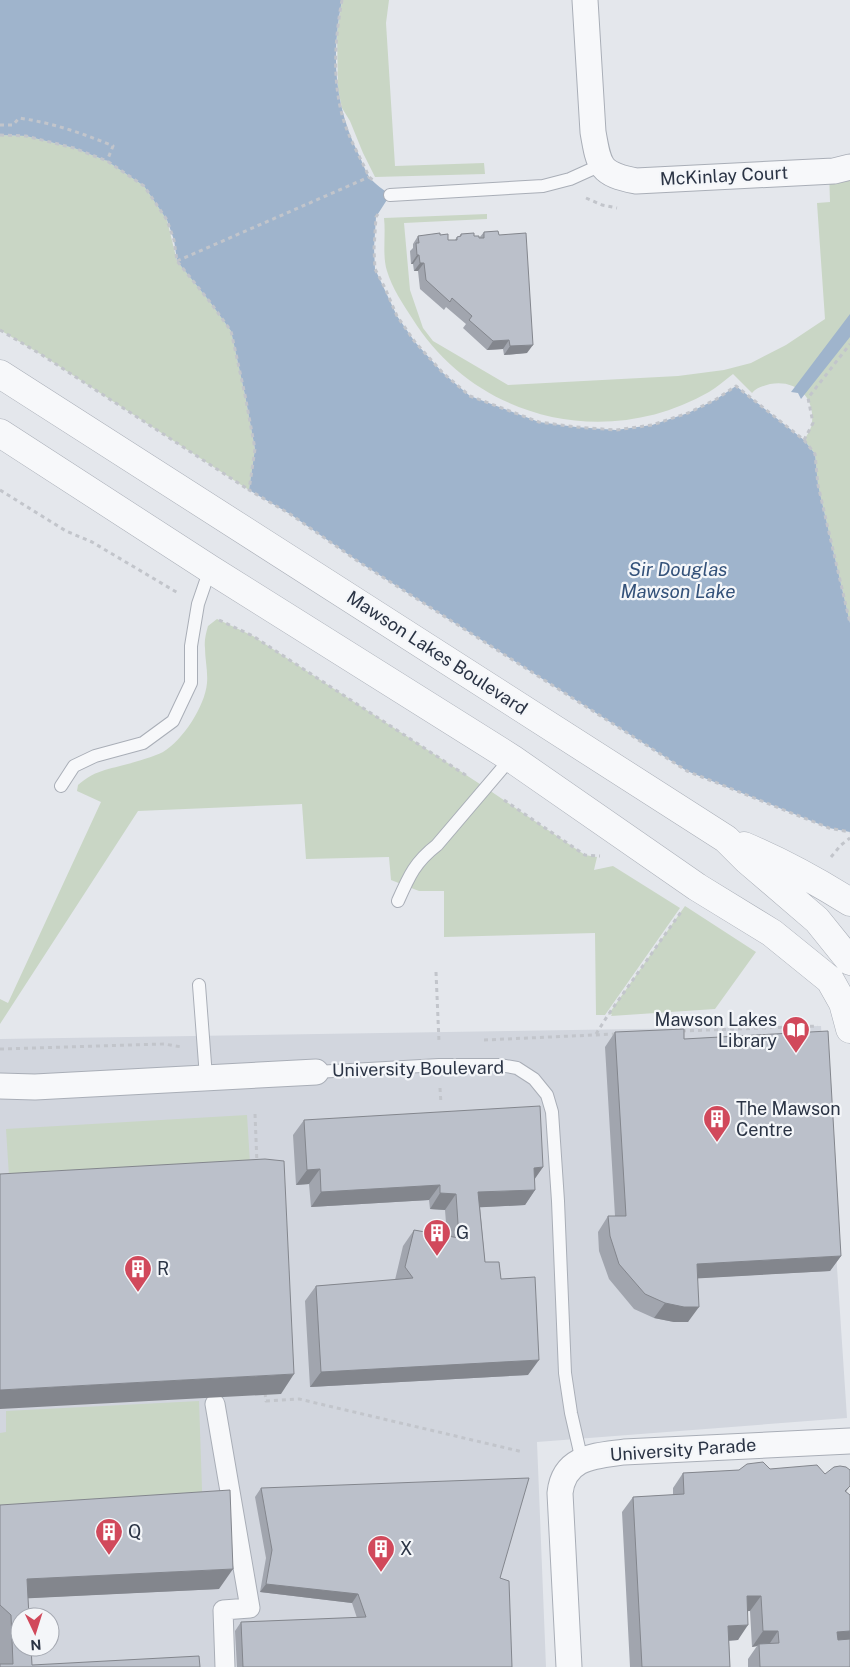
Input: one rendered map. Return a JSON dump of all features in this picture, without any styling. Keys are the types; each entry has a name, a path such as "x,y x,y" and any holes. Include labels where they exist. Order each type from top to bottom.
{"street":[{"path":"584,0 594,132 597,152 602,165"},
{"name":"McKinlay Court","path":"602,165 606,171 616,177 636,181 834,171 850,167"},
{"name":"Mawson Lakes Boulevard","path":"0,374 726,839 747,860 817,920 850,962 830,980"},
{"path":"0,433 210,569 511,758 697,887 772,933 830,980 848,1010"},
{"path":"726,839 781,862 850,902"},
{"name":"University Boulevard","path":"0,1086 35,1087 316,1072"},
{"path":"215,1404 250,1608 223,1610 226,1667"},
{"name":"University Parade","path":"582,1461 593,1457 624,1452 850,1441"},
{"path":"569,1667 560,1492 568,1472 576,1462 582,1461"}],"lane":[{"path":"390,195 543,186 570,179 602,165"},
{"path":"61,786 74,766 94,756 142,743 173,722 191,683 191,646 198,604 210,569"},
{"path":"398,901 411,872 422,856 437,845 511,758"},
{"path":"199,985 206,1077"},
{"name":"University Boulevard","path":"316,1072 439,1065 500,1065 517,1068 534,1078 547,1096 552,1112 558,1201 565,1373 571,1413 582,1461"}],"path":[{"path":"342,0 337,33 338,89 343,117 349,135 369,177 390,195 376,217 375,269 397,316 416,342 443,373 470,396 539,422 616,430 652,425 688,414 715,400 736,386 804,440 815,454 818,485 850,623"},
{"path":"0,125 13,125 19,118 44,122 78,132 113,146 107,161"},
{"path":"0,135 26,136 74,148 107,161 144,186 168,220 174,240 177,261 231,331 246,394 255,449 249,490"},
{"path":"177,261 369,177"},
{"path":"0,330 42,355 249,490 290,514 359,562 687,771 829,828 850,832"},
{"path":"804,440 813,423 808,398 850,344"},
{"path":"0,490 66,530 92,542 198,604 217,619 253,636 585,855 603,856"},
{"path":"830,858 850,838"},
{"path":"596,1035 608,1014 685,906"},
{"path":"436,972 442,1104"},
{"path":"674,1032 821,1026"},
{"path":"478,1040 625,1034"},
{"path":"439,1042 449,1042"},
{"path":"0,1049 164,1044 204,1050"},
{"path":"255,1114 257,1174"},
{"path":"265,1391 266,1401 299,1400 523,1452"}],"shaded area":[{"path":"821,1026 847,1418 537,1442 546,1667 0,1667 0,1039"}],"green space":[{"path":"342,0 389,0 386,23 395,166 484,163 485,174 375,177 350,121 342,108 338,89 337,33"},
{"path":"0,135 26,136 74,148 107,161 144,186 167,220 177,261 231,331 255,449 249,490 42,355 0,330"},
{"path":"850,167 850,623 818,485 815,454 804,440 811,427 812,413 807,397 802,391 788,384 779,383 762,386 752,393 733,374 709,392 669,410 628,420 586,421 546,415 506,402 470,381 439,353 401,301 387,271 384,252 384,218 487,214 487,219 404,223 410,290 423,328 433,341 508,385 678,376 724,370 751,363 786,345 825,319 817,203 830,202 829,170"},
{"path":"217,619 253,636 585,855 597,857 594,870 613,866 680,908 605,1015 596,1015 595,933 444,937 444,891 419,891 391,880 389,857 306,859 302,804 138,811 0,1024 0,999 8,1003 101,802 77,791 78,785 99,772 163,752 171,747 185,731 192,722 205,692 207,679 205,637 208,626"},
{"path":"685,906 756,952 715,1009 608,1015"},
{"path":"247,1115 251,1179 10,1192 6,1129"},
{"path":"199,1401 203,1519 0,1525 0,1433 6,1432 6,1411"}],"water":[{"name":"Sir Douglas Mawson Lake","path":"0,0 342,0 336,40 339,97 350,134 368,175 390,195 376,217 375,269 397,316 415,342 443,373 470,396 539,422 616,430 652,425 688,413 715,400 736,386 804,440 815,454 818,485 850,623 850,832 829,828 687,771 359,562 290,514 249,490 255,449 231,331 177,261 174,240 167,220 144,186 107,161 74,148 26,136 0,135"},
{"path":"850,314 850,337 801,399 798,393 791,392"}],"building":[{"path":"498,231 499,235 526,233 533,345 510,346 509,340 493,341 469,320 472,316 452,298 450,302 426,280 424,263 420,263 419,255 417,255 416,243 419,243 418,236 440,233 440,235 448,234 448,240 457,240 457,237 461,236 461,234 474,233 474,236 484,238 484,232"},
{"name":"The Mawson Centre","path":"684,1029 684,1039 828,1031 841,1256 697,1264 699,1307 684,1307 665,1303 645,1294 619,1264 610,1236 608,1216 626,1216 615,1032"},
{"name":"G","path":"540,1106 543,1167 534,1168 535,1190 478,1192 485,1262 499,1262 501,1279 535,1277 539,1360 321,1372 316,1286 413,1278 405,1267 414,1230 459,1238 456,1194 440,1193 440,1185 321,1192 320,1169 307,1170 304,1120"},
{"name":"R","path":"265,1159 284,1161 294,1374 0,1390 0,1174"},
{"path":"763,1462 770,1469 817,1465 825,1474 834,1467 840,1466 850,1470 850,1486 845,1491 850,1495 850,1631 837,1632 838,1640 850,1639 850,1667 760,1667 759,1644 779,1643 778,1631 763,1631 761,1596 747,1596 748,1625 728,1626 730,1667 642,1667 633,1497 684,1494 683,1473 739,1470 747,1464"},
{"name":"X","path":"529,1478 500,1578 509,1581 512,1667 243,1667 241,1622 366,1617 358,1594 266,1584 272,1550 261,1488"},
{"name":"Q","path":"230,1490 233,1569 27,1579 28,1607 10,1607 10,1614 0,1605 0,1505"},
{"name":"Q","path":"199,1656 200,1667 0,1667 0,1664 13,1664 13,1657 32,1657 32,1665"}],"place":[{"name":"Mawson Lakes Library","path":"796,1054"},
{"name":"The Mawson Centre","path":"717,1143"},
{"name":"G","path":"437,1257"},
{"name":"R","path":"138,1293"},
{"name":"Q","path":"109,1556"},
{"name":"X","path":"381,1573"}]}
